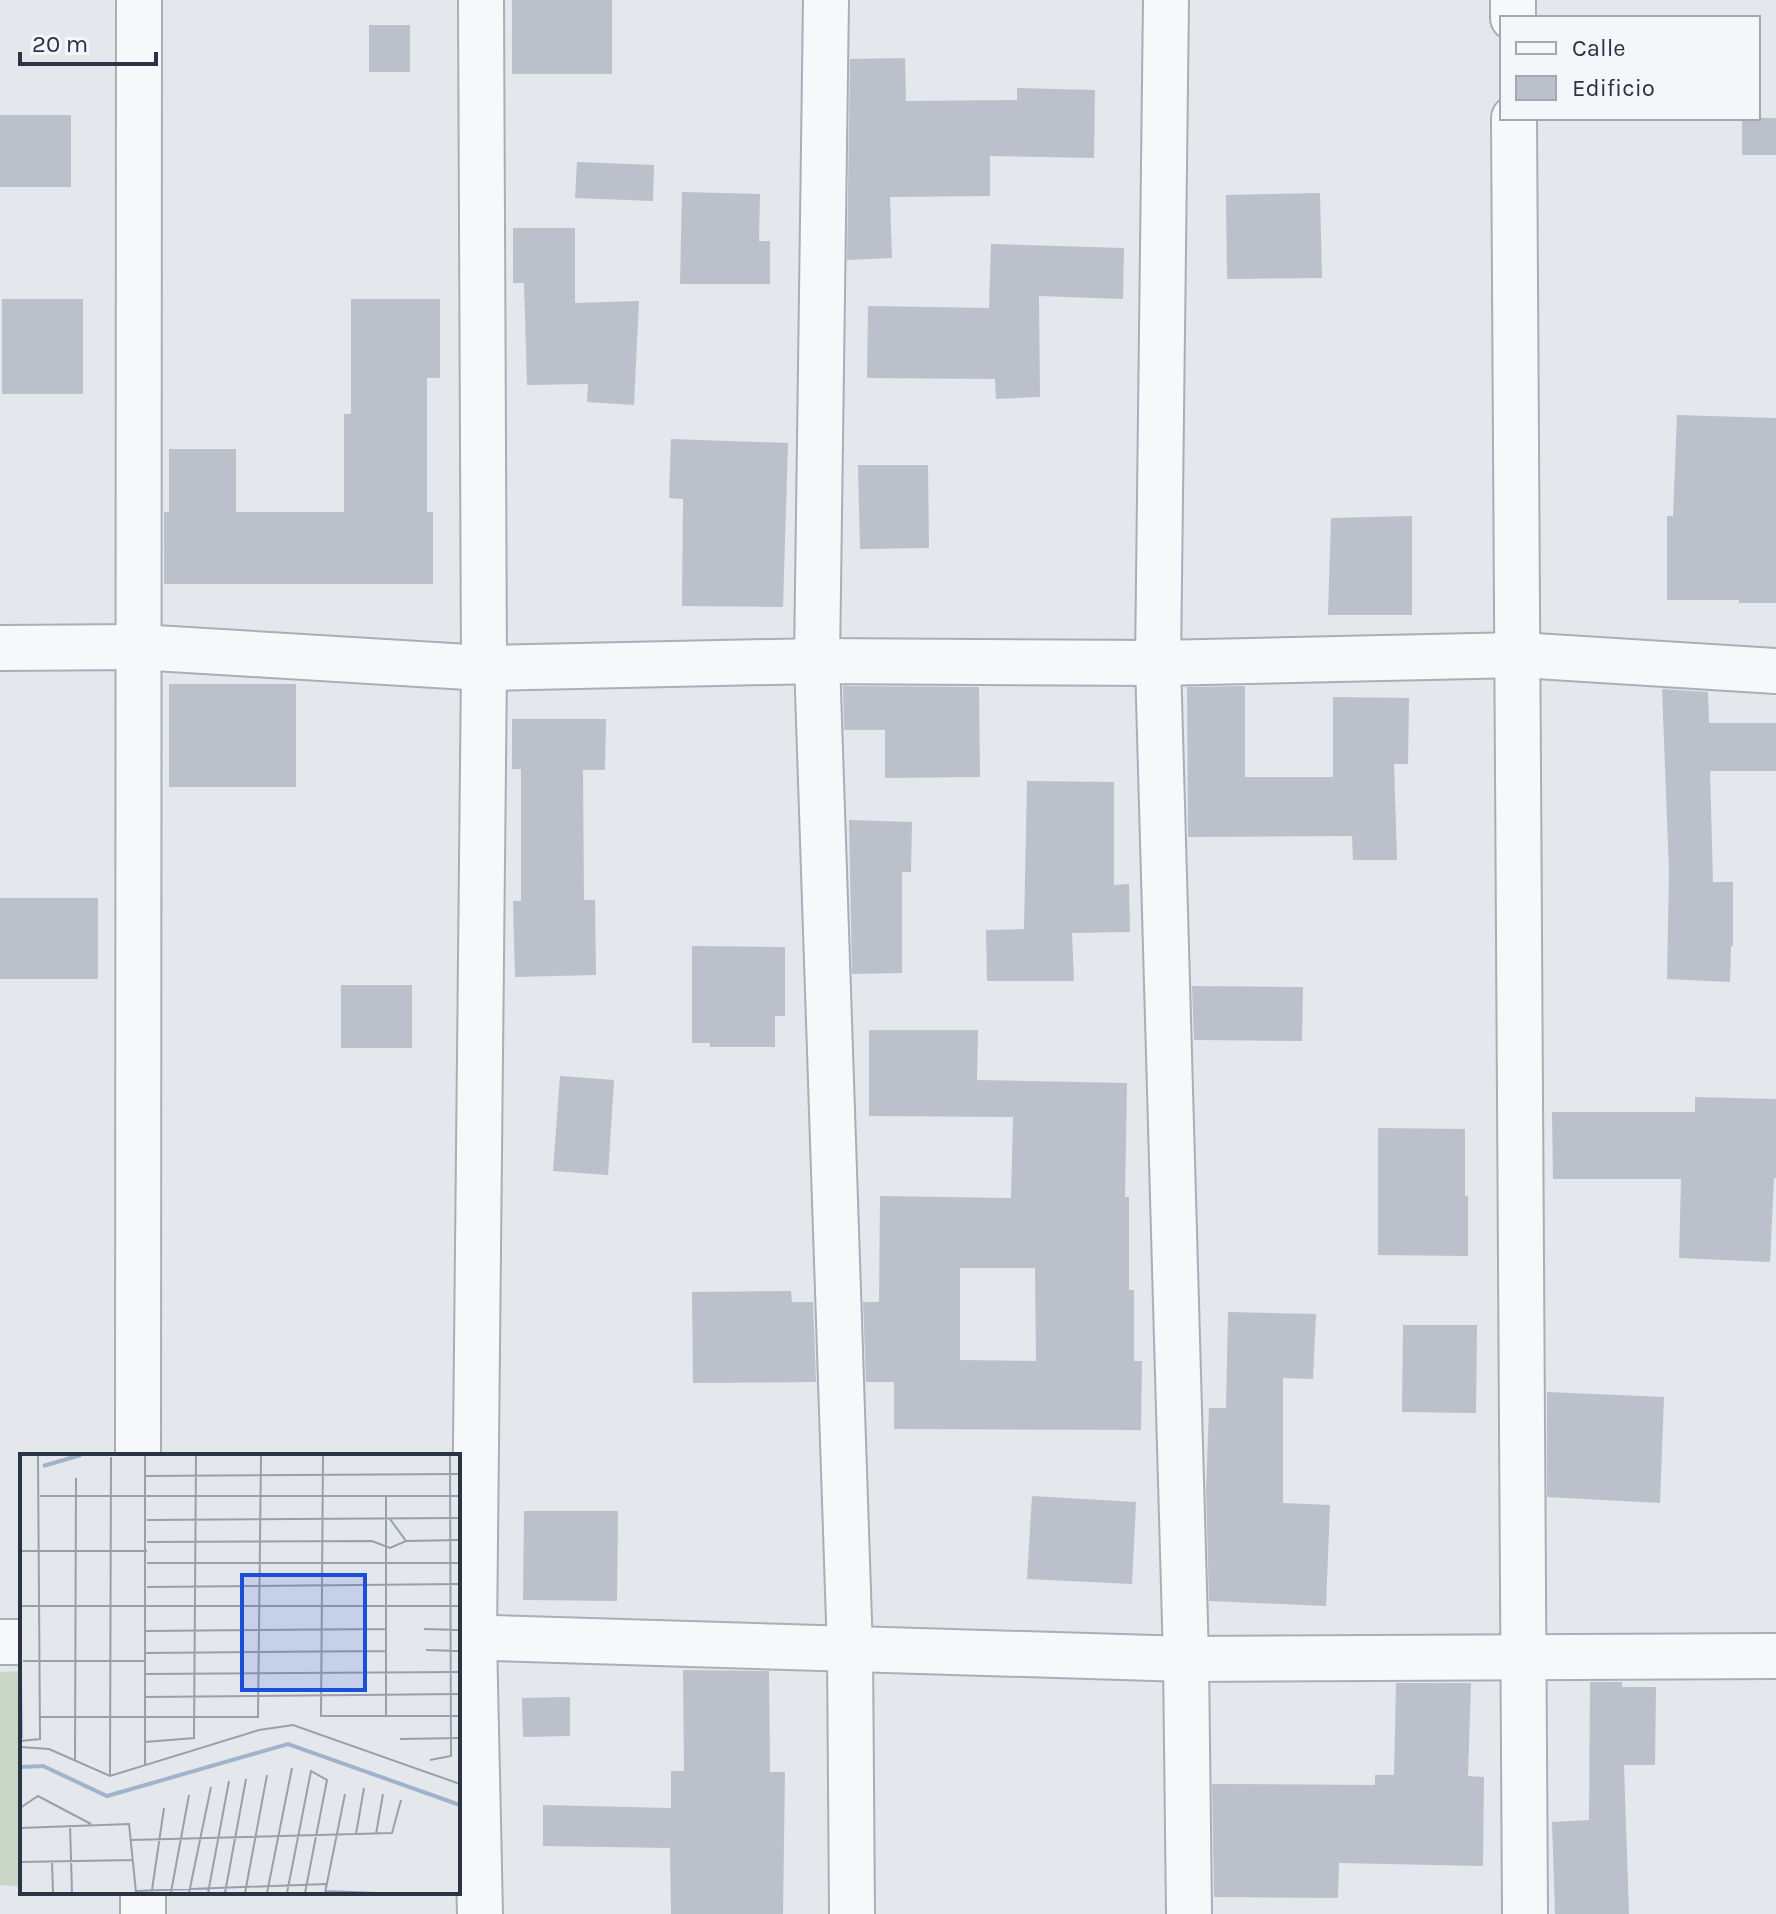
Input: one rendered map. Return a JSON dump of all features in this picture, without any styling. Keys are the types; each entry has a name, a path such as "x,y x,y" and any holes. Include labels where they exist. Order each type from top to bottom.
{"street":[{"path":"138,1454 139,0"},
{"path":"480,1914 466,1637 484,668 481,0"},
{"path":"826,0 817,661 850,1651 852,1914"},
{"path":"1166,0 1158,663 1186,1659 1189,1914"},
{"path":"1514,120 1525,1914"},
{"path":"0,648 138,647 484,668 817,661 1158,663 1519,655 1776,671"},
{"path":"466,1637 1186,1659 1776,1656"}],"green space":[{"path":"20,1671 20,1887 0,1885 0,1672"}],"building":[{"path":"512,0 612,0 612,74 512,74"},
{"path":"369,25 410,25 410,72 369,72"},
{"path":"905,58 906,101 1017,100 1017,88 1095,90 1094,158 990,156 990,196 890,197 892,258 847,260 850,59"},
{"path":"0,115 71,115 71,187 0,187"},
{"path":"1776,118 1776,155 1742,155 1742,120"},
{"path":"577,162 654,165 653,201 575,198"},
{"path":"682,192 760,194 759,241 770,241 770,284 680,284"},
{"path":"1320,193 1322,278 1227,279 1226,195"},
{"path":"513,228 575,228 575,303 639,301 634,405 587,402 588,384 527,385 524,283 513,283"},
{"path":"991,244 1124,248 1123,299 1039,296 1040,397 996,399 995,379 867,378 868,306 989,308"},
{"path":"2,299 83,299 83,394 2,394"},
{"path":"351,299 440,299 440,378 427,378 427,512 433,512 433,584 164,584 164,512 169,512 169,449 236,449 236,512 344,512 344,414 351,414"},
{"path":"1677,415 1776,418 1776,603 1667,600 1667,516 1673,516"},
{"path":"671,439 788,443 783,607 682,606 683,499 669,498"},
{"path":"858,465 928,465 929,548 860,549"},
{"path":"1412,516 1412,615 1328,615 1331,518"},
{"path":"169,684 296,684 296,787 169,787"},
{"path":"843,686 979,687 980,777 885,778 885,730 844,730"},
{"path":"1245,686 1245,777 1333,777 1333,697 1409,698 1408,764 1394,764 1397,860 1353,860 1352,836 1188,837 1187,687"},
{"path":"1662,689 1708,692 1709,723 1776,723 1776,771 1710,771 1713,882 1733,882 1730,982 1667,979 1669,871"},
{"path":"512,719 606,719 605,770 583,770 584,900 595,900 596,975 515,977 513,901 521,901 521,769 512,769"},
{"path":"1027,781 1114,782 1114,885 1129,884 1130,932 1072,933 1074,981 987,981 986,930 1024,929"},
{"path":"849,820 912,822 911,872 902,872 902,973 852,974"},
{"path":"0,898 98,898 98,979 0,979"},
{"path":"692,946 785,947 785,1016 775,1016 775,1047 710,1047 710,1043 692,1043"},
{"path":"341,985 412,985 412,1048 341,1048"},
{"path":"1192,986 1303,987 1302,1041 1194,1040"},
{"path":"869,1030 978,1030 977,1080 1127,1083 1125,1197 1129,1197 1129,1290 1134,1290 1134,1361 1142,1361 1141,1430 894,1429 894,1382 866,1382 863,1302 879,1302 880,1196 1011,1198 1013,1117 869,1116","holes":["960,1268 1035,1268 1036,1361 960,1360"]},
{"path":"560,1076 614,1080 608,1175 553,1171"},
{"path":"1695,1097 1776,1099 1776,1178 1770,1262 1679,1258 1681,1179 1553,1179 1552,1112 1695,1112"},
{"path":"1378,1128 1465,1129 1468,1256 1378,1255"},
{"path":"791,1291 792,1302 813,1302 816,1382 693,1383 692,1292"},
{"path":"1228,1312 1316,1314 1313,1379 1283,1378 1283,1503 1330,1505 1326,1606 1209,1601 1206,1491 1209,1408 1226,1408"},
{"path":"1403,1325 1477,1325 1476,1413 1402,1412"},
{"path":"1547,1392 1664,1397 1660,1503 1547,1497"},
{"path":"1032,1496 1136,1502 1132,1584 1027,1579"},
{"path":"524,1511 618,1511 617,1601 523,1600"},
{"path":"683,1670 769,1671 770,1772 785,1772 783,1914 671,1914 670,1848 543,1846 543,1805 671,1808 671,1771 684,1771"},
{"path":"1590,1682 1622,1682 1622,1687 1656,1687 1655,1765 1624,1765 1629,1914 1555,1914 1552,1822 1589,1820"},
{"path":"1396,1683 1471,1683 1468,1776 1484,1777 1483,1866 1339,1863 1338,1898 1214,1897 1212,1784 1375,1785 1375,1775 1394,1775"},
{"path":"570,1697 570,1736 523,1737 522,1698"}]}
